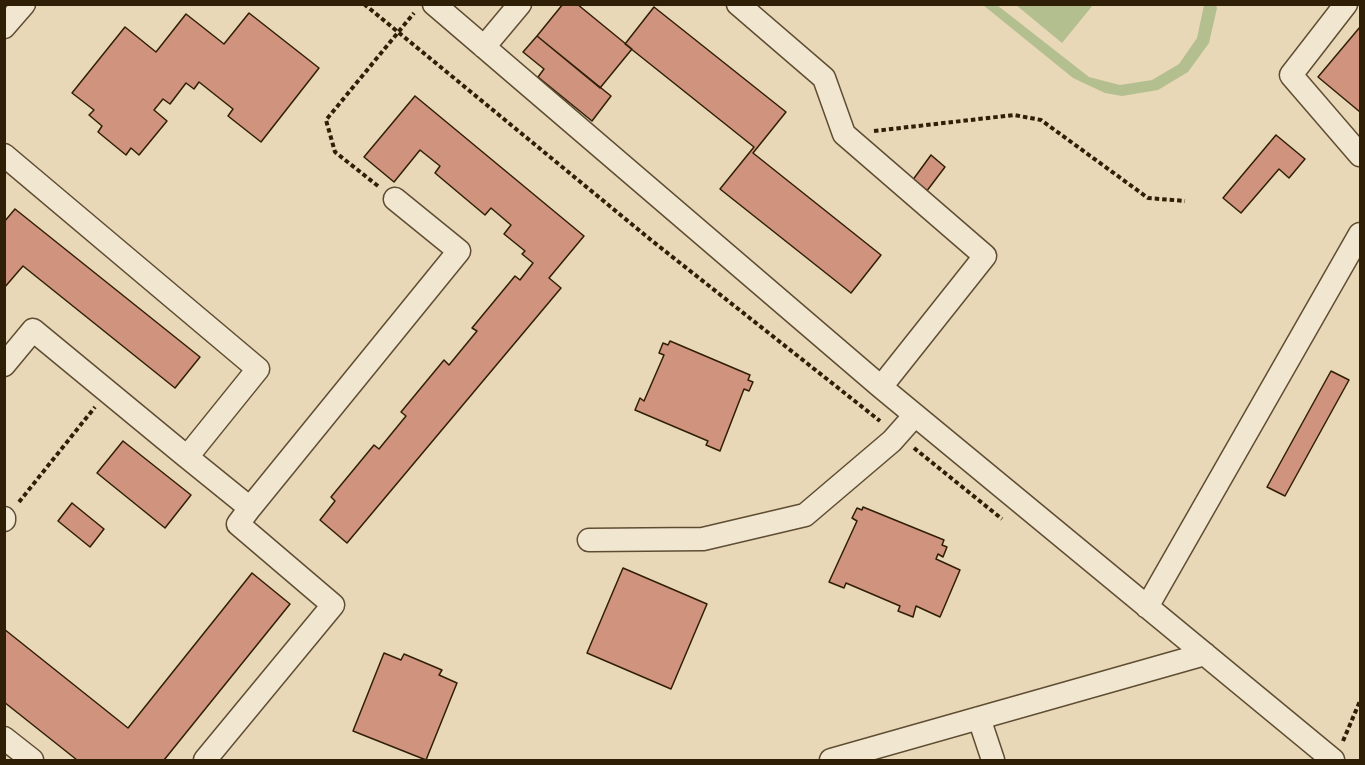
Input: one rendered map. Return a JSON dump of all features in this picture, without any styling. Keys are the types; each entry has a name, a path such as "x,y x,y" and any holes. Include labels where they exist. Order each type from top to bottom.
{"street":[{"path":"4,27 24,4"},
{"path":"484,47 520,4"},
{"path":"738,4 824,78 844,135 985,256 881,387"},
{"path":"1346,4 1291,75 1360,155"},
{"path":"424,8 484,47 881,387 1333,760"},
{"path":"4,155 258,369 187,457"},
{"path":"205,760 333,604 238,525 459,251 395,199"},
{"path":"1147,607 1360,234"},
{"path":"4,365 33,330 250,508"},
{"path":"589,540 703,539 805,515 898,435 915,415"},
{"path":"831,760 1205,654"},
{"path":"979,718 993,760"},
{"path":"4,738 32,760"}],"path":[{"path":"364,4 651,240 1006,523"},
{"path":"395,199 335,152 326,120 397,32 424,8"},
{"path":"844,135 1014,115 1041,120 1148,198 1185,201"},
{"path":"5,519 108,392"},
{"path":"1333,760 1360,701"}],"green space":[{"path":"983,5 997,5 1089,77 1120,85 1152,80 1179,64 1197,38 1204,5 1216,5 1217,8 1209,43 1188,72 1158,90 1122,96 1105,93 1073,78"},
{"path":"1016,5 1093,5 1062,43"}],"building":[{"path":"563,4 577,4 632,49 600,88 537,36"},
{"path":"654,7 786,112 753,153 881,255 851,293 720,189 754,147 625,44"},
{"path":"249,13 319,68 261,142 228,116 233,109 199,82 194,89 186,83 170,104 163,99 154,110 167,121 139,155 131,148 126,155 98,132 102,126 89,115 94,110 72,93 125,27 156,52 186,14 224,44"},
{"path":"1360,27 1360,112 1318,77"},
{"path":"537,36 611,96 592,121 538,77 544,69 523,52"},
{"path":"415,96 584,236 549,278 561,288 347,543 320,520 335,501 331,497 374,445 379,449 406,416 401,412 444,360 449,365 477,331 472,328 515,276 520,280 533,263 522,254 525,251 504,234 511,225 491,208 485,215 435,173 440,166 420,150 394,182 364,157"},
{"path":"1276,135 1305,159 1289,178 1279,169 1241,213 1223,198"},
{"path":"931,155 945,167 926,192 912,181"},
{"path":"15,209 200,357 175,388 23,266 4,288 4,222"},
{"path":"670,341 750,375 748,380 753,382 749,391 744,389 720,451 706,445 708,441 635,410 640,398 644,401 664,355 659,353 663,343 668,345"},
{"path":"1331,371 1349,380 1285,496 1267,487"},
{"path":"123,441 191,495 165,528 97,473"},
{"path":"72,503 104,529 90,547 58,521"},
{"path":"863,507 944,540 942,545 947,547 943,557 938,554 936,559 960,570 940,617 916,606 913,617 898,611 900,606 846,583 844,588 829,582 857,521 852,518 857,508 862,510"},
{"path":"623,568 707,604 671,689 587,653"},
{"path":"252,573 290,604 164,760 77,760 4,702 4,629 128,728"},
{"path":"384,653 401,660 404,654 442,670 439,675 457,683 426,760 353,731"}]}
